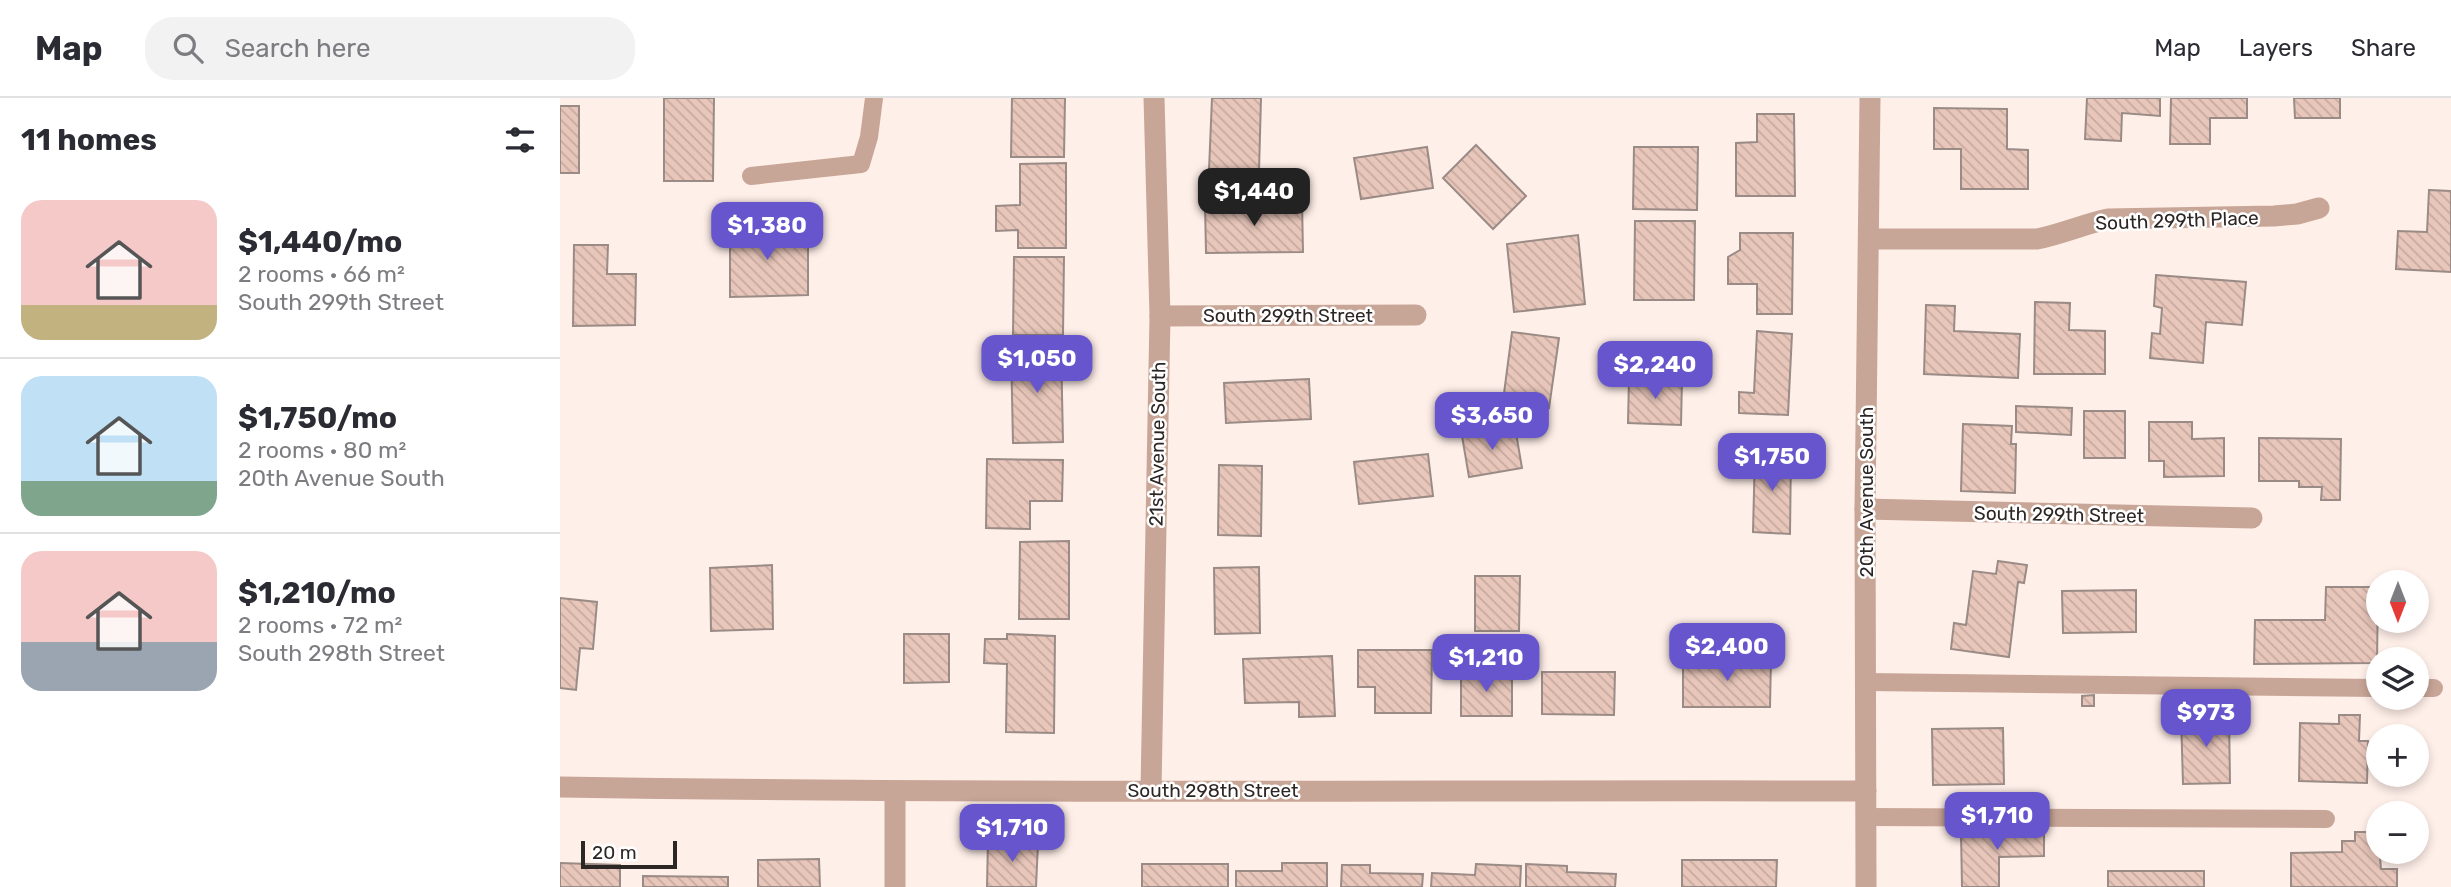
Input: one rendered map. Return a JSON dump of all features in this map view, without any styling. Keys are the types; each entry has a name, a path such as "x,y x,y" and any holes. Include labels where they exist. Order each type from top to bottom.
{"street":[{"name":"21st Avenue South","path":"1151,789 1160,316 1154,98"},
{"name":"20th Avenue South","path":"1866,887 1865,509 1870,98"},
{"name":"South 299th Place","path":"1869,239 2037,239 2060,235 2082,224 2108,219 2274,216 2319,208"},
{"name":"South 299th Street","path":"1160,316 1416,315"},
{"name":"South 299th Street","path":"1865,509 2252,518"},
{"name":"South 298th Street","path":"560,788 895,792 1151,789 1866,790"},
{"path":"895,792 895,887"}],"lane":[{"path":"751,176 861,164 869,137 874,98"},
{"path":"1866,682 2366,688"},
{"path":"1866,817 2326,819"}],"building":[{"path":"664,98 714,98 713,181 664,181"},
{"path":"1012,98 1065,98 1064,157 1011,157"},
{"path":"1212,98 1261,98 1259,171 1209,170"},
{"path":"2087,98 2160,98 2160,116 2122,113 2121,141 2085,139"},
{"path":"2171,98 2247,98 2247,118 2210,118 2210,144 2170,144"},
{"path":"2294,98 2340,98 2340,118 2295,118"},
{"path":"560,106 579,106 579,173 560,173"},
{"path":"1934,108 2007,109 2007,149 2028,150 2028,189 1961,189 1961,149 1934,149"},
{"path":"1757,114 1794,114 1795,196 1736,196 1736,143 1757,142"},
{"path":"1476,145 1526,196 1493,229 1443,178"},
{"path":"1427,147 1433,188 1361,199 1354,158"},
{"path":"1634,147 1698,147 1697,210 1633,209"},
{"path":"1066,163 1066,248 1018,248 1018,230 996,231 996,206 1020,205 1020,164"},
{"path":"2429,190 2451,191 2451,272 2396,269 2398,231 2427,232"},
{"path":"1302,202 1303,252 1206,253 1205,204"},
{"path":"1635,221 1695,221 1694,300 1634,300"},
{"path":"772,222 772,237 808,236 808,295 730,297 730,223"},
{"path":"1740,233 1793,233 1792,314 1757,314 1757,284 1728,284 1728,257 1740,250"},
{"path":"1578,235 1585,304 1514,312 1507,244"},
{"path":"574,245 608,245 607,274 636,274 635,325 573,326"},
{"path":"1014,257 1064,257 1063,335 1013,335"},
{"path":"2156,275 2246,282 2242,325 2206,322 2203,363 2150,358 2152,333 2160,334 2162,308 2154,306"},
{"path":"2035,302 2070,303 2069,330 2105,331 2105,374 2034,374"},
{"path":"1926,305 1955,306 1954,331 2020,334 2018,378 1924,374"},
{"path":"1757,331 1792,334 1788,415 1739,413 1739,392 1754,393"},
{"path":"1512,332 1559,338 1549,408 1503,401"},
{"path":"1061,346 1063,442 1013,443 1011,347"},
{"path":"1629,377 1682,379 1681,425 1628,423"},
{"path":"1309,379 1311,419 1226,423 1224,383"},
{"path":"2016,406 2072,408 2071,435 2016,432"},
{"path":"2084,411 2125,411 2125,458 2084,458"},
{"path":"2149,422 2192,422 2192,439 2224,438 2224,476 2164,477 2164,461 2149,461"},
{"path":"1963,424 2012,426 2011,444 2016,444 2015,493 1961,491"},
{"path":"1515,427 1522,468 1469,477 1462,436"},
{"path":"2259,438 2341,439 2340,500 2321,500 2322,487 2299,487 2299,481 2259,481"},
{"path":"1755,451 1791,453 1790,534 1753,532"},
{"path":"1428,454 1433,496 1359,504 1354,462"},
{"path":"987,459 1063,460 1062,501 1030,501 1030,529 986,528"},
{"path":"1219,465 1262,466 1261,536 1218,535"},
{"path":"1069,541 1069,619 1019,619 1020,542"},
{"path":"1998,561 2027,565 2024,583 2018,582 2009,657 1951,649 1954,623 1966,625 1973,571 1996,574"},
{"path":"772,565 773,629 711,631 710,568"},
{"path":"1259,567 1260,633 1215,634 1214,568"},
{"path":"1475,576 1520,576 1519,631 1475,631"},
{"path":"2326,587 2366,587 2366,634 2377,634 2377,647 2366,647 2366,663 2254,664 2255,620 2325,620"},
{"path":"2136,590 2136,632 2063,633 2062,591"},
{"path":"560,598 597,602 593,649 580,648 576,690 560,688"},
{"path":"904,634 949,634 949,682 904,683"},
{"path":"1007,634 1055,636 1054,733 1006,732 1007,664 984,663 985,639 1007,639"},
{"path":"1358,650 1432,650 1431,713 1375,713 1375,687 1358,687"},
{"path":"1332,656 1335,716 1299,717 1299,702 1245,703 1243,659"},
{"path":"1683,658 1771,659 1770,707 1683,707"},
{"path":"1542,672 1615,672 1614,715 1542,714"},
{"path":"1461,673 1512,673 1512,716 1461,716"},
{"path":"2094,695 2094,706 2082,706 2082,696"},
{"path":"2229,715 2230,783 2183,784 2181,716"},
{"path":"2339,715 2360,715 2359,741 2366,741 2366,783 2299,781 2300,723 2339,724"},
{"path":"2003,728 2004,784 1933,785 1932,729"},
{"path":"2044,826 2044,856 1999,857 1999,887 1962,887 1961,833 1993,832 1993,827"},
{"path":"2355,832 2366,832 2366,864 2381,864 2381,869 2397,869 2397,887 2291,887 2291,853 2342,852 2342,841 2355,841"},
{"path":"988,840 1038,843 1036,887 987,887"},
{"path":"819,859 820,887 758,887 758,860"},
{"path":"1682,860 1777,860 1776,887 1682,887"},
{"path":"560,863 620,865 620,887 560,887"},
{"path":"1282,863 1327,863 1327,887 1236,887 1236,871 1282,871"},
{"path":"1142,864 1228,864 1228,887 1142,887"},
{"path":"1476,864 1521,866 1520,887 1431,887 1432,873 1475,875"},
{"path":"1526,864 1567,866 1567,872 1616,874 1615,887 1526,887"},
{"path":"1342,865 1370,865 1370,873 1423,874 1422,887 1341,887"},
{"path":"2108,871 2204,871 2204,887 2108,887"},
{"path":"643,876 728,877 728,887 643,887"}]}
